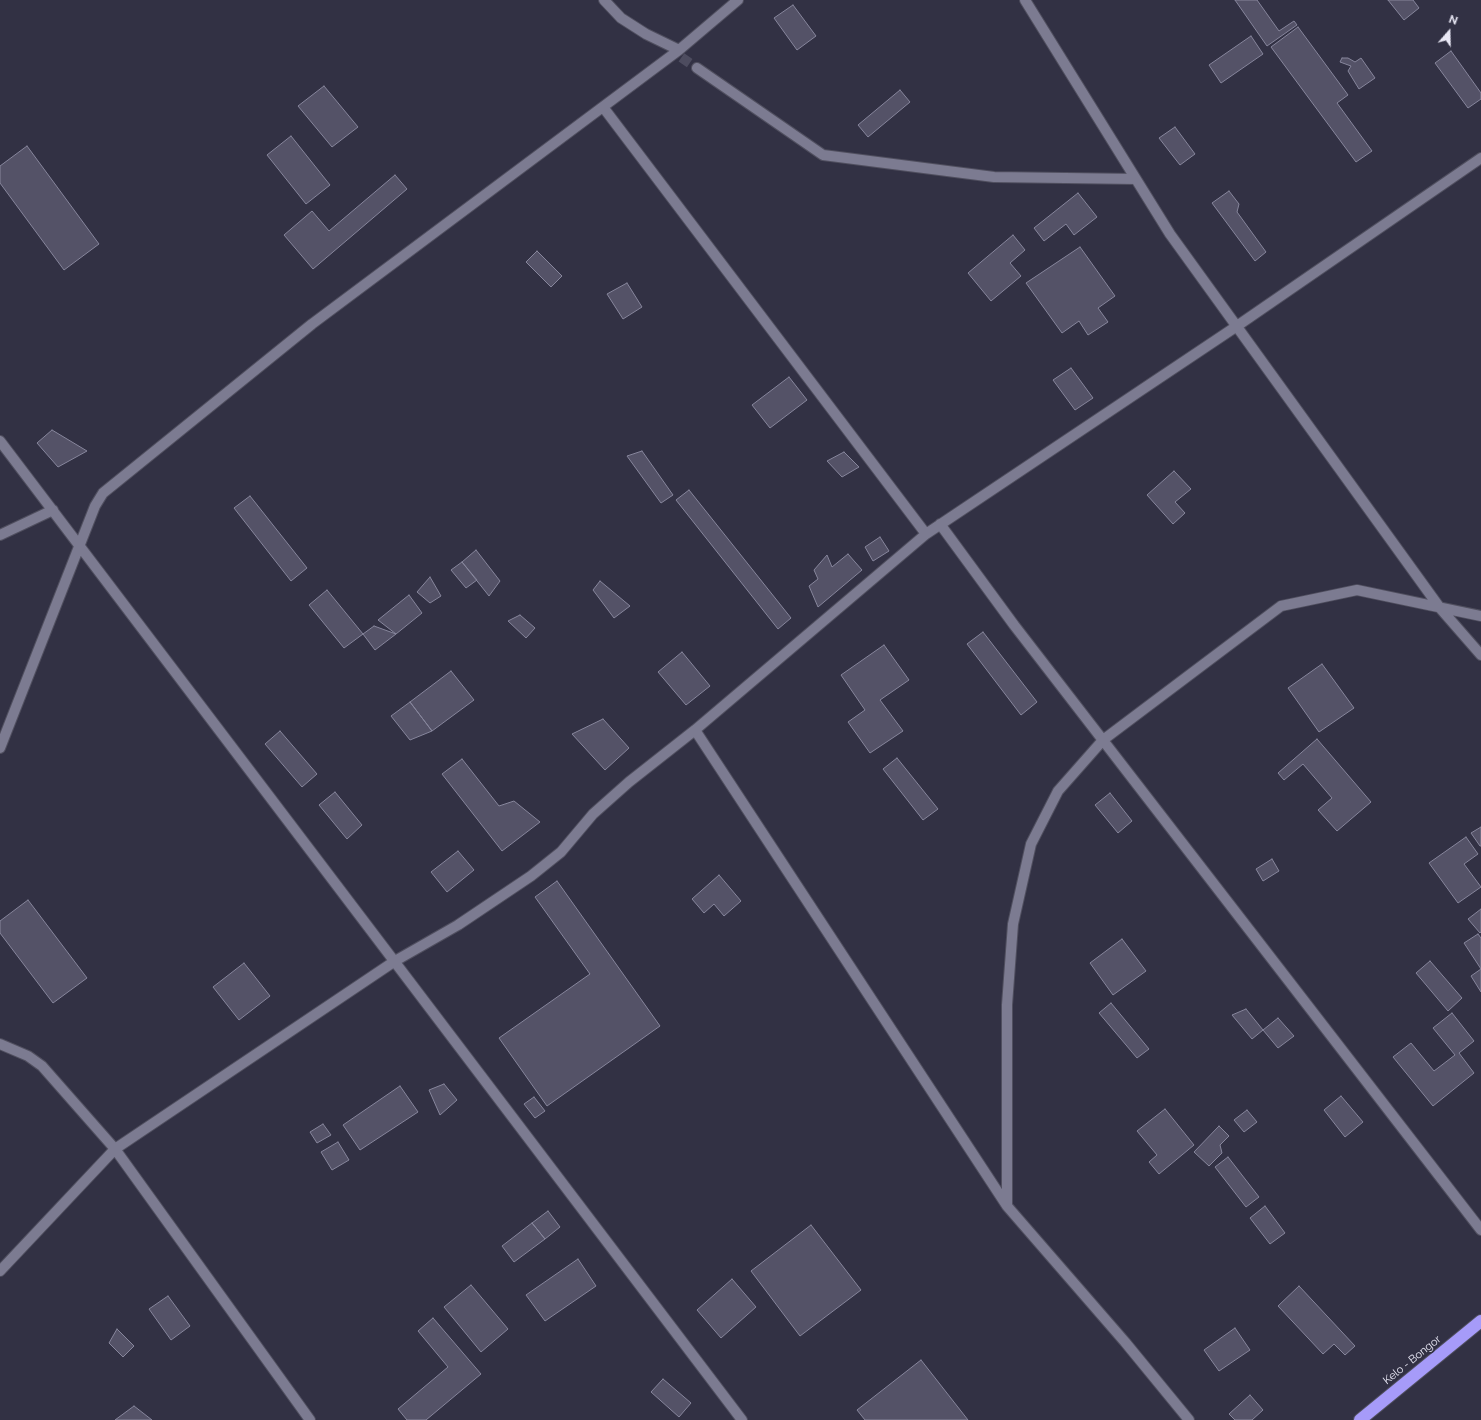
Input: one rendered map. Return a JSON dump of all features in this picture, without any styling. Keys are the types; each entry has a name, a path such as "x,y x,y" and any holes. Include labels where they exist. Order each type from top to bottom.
{"highway":[{"name":"Kelo - Bongor","path":"1360,1420 1481,1321"}],"street":[{"path":"604,0 621,18 649,36 678,50"},
{"path":"0,748 81,546 95,506 103,493 312,324 678,50 738,0"},
{"path":"1025,0 1170,234 1238,326 1440,608 1481,655"},
{"path":"696,68 823,155 994,177 1136,179"},
{"path":"603,107 926,534"},
{"path":"0,1271 115,1149 395,961 458,925 531,876 561,852 603,804 696,730 926,534 1238,326 1481,158"},
{"path":"0,440 742,1420"},
{"path":"0,535 53,510"},
{"path":"940,524 1014,625 1481,1230"},
{"path":"1007,1206 1007,1005 1013,924 1031,844 1058,791 1103,740 1282,606 1357,590 1481,616"},
{"path":"696,730 1007,1206 1125,1342 1189,1420"},
{"path":"0,1044 28,1056 42,1066 115,1149 310,1420"}],"building":[{"path":"1235,0 1257,0 1279,31 1294,21 1297,25 1267,46"},
{"path":"1388,0 1413,0 1419,8 1404,20"},
{"path":"793,5 816,36 797,50 774,18"},
{"path":"1298,27 1348,95 1337,103 1372,151 1356,162 1271,47"},
{"path":"1251,36 1263,54 1221,83 1209,65"},
{"path":"1451,51 1481,93 1481,99 1468,108 1435,63"},
{"path":"1342,58 1348,58 1355,62 1361,58 1375,78 1359,89 1348,71 1351,66 1340,62"},
{"path":"324,86 358,127 332,147 298,106"},
{"path":"900,90 910,102 868,137 858,125"},
{"path":"1175,127 1195,154 1180,165 1159,138"},
{"path":"291,136 330,185 306,204 267,155"},
{"path":"27,146 99,244 64,270 0,183 0,166"},
{"path":"395,175 407,189 313,269 284,235 312,211 329,231"},
{"path":"1229,191 1239,204 1237,212 1266,252 1255,261 1212,203"},
{"path":"1078,193 1097,217 1074,235 1066,224 1044,241 1034,228"},
{"path":"1013,235 1025,250 1010,263 1021,276 991,301 968,273"},
{"path":"1080,247 1115,296 1098,308 1108,322 1088,335 1079,321 1062,333 1026,283"},
{"path":"537,251 562,276 551,287 526,262"},
{"path":"627,283 642,307 623,319 607,294"},
{"path":"1071,368 1093,398 1075,410 1053,380"},
{"path":"789,377 807,400 770,428 752,405"},
{"path":"52,430 87,451 58,467 37,443"},
{"path":"642,451 673,495 661,503 627,456"},
{"path":"844,452 859,467 842,477 827,461"},
{"path":"1174,471 1191,489 1175,502 1185,513 1173,524 1147,495"},
{"path":"689,490 791,618 778,629 676,500"},
{"path":"250,496 307,568 291,581 234,508"},
{"path":"880,537 889,551 873,561 865,547"},
{"path":"476,550 500,581 489,596 462,562"},
{"path":"848,554 862,570 818,607 809,586 818,579 814,570 827,555 832,567"},
{"path":"462,562 477,580 466,588 451,570"},
{"path":"430,577 441,596 430,603 417,592"},
{"path":"600,581 630,606 614,618 593,590"},
{"path":"327,590 363,634 344,648 309,605"},
{"path":"409,595 422,613 396,634 378,620"},
{"path":"520,615 535,628 526,638 508,621"},
{"path":"374,626 396,634 375,650 363,634"},
{"path":"983,632 1037,702 1021,715 967,644"},
{"path":"884,645 909,680 880,700 903,731 870,753 848,722 865,710 841,675"},
{"path":"682,652 710,686 686,705 658,672"},
{"path":"1322,664 1354,708 1319,732 1288,688"},
{"path":"451,671 474,700 432,731 410,702"},
{"path":"410,702 432,731 410,740 391,716"},
{"path":"603,719 629,748 605,770 572,734"},
{"path":"280,731 317,774 302,787 265,744"},
{"path":"1317,739 1371,802 1337,831 1318,810 1332,798 1303,764 1284,780 1278,773"},
{"path":"897,758 938,809 923,820 883,769"},
{"path":"462,759 499,806 514,801 540,822 502,851 442,774"},
{"path":"335,792 362,825 347,839 319,805"},
{"path":"1110,793 1132,821 1118,833 1095,805"},
{"path":"1481,827 1481,846 1480,846 1471,833"},
{"path":"1466,837 1478,854 1464,864 1481,887 1458,903 1429,863"},
{"path":"458,851 474,870 447,892 431,872"},
{"path":"1272,859 1279,871 1263,881 1256,869"},
{"path":"719,875 741,901 724,916 714,904 704,913 692,899"},
{"path":"557,881 660,1026 547,1106 499,1038 590,974 535,897"},
{"path":"28,900 87,978 53,1003 0,933 0,921"},
{"path":"1481,909 1481,932 1480,933 1468,919"},
{"path":"1478,934 1481,938 1481,969 1464,943"},
{"path":"1122,939 1146,971 1113,995 1090,963"},
{"path":"1430,961 1462,998 1448,1011 1416,973"},
{"path":"244,963 270,996 239,1020 213,987"},
{"path":"1481,969 1481,992 1471,976"},
{"path":"1111,1003 1149,1049 1137,1058 1099,1013"},
{"path":"1246,1009 1263,1030 1252,1039 1232,1015"},
{"path":"1452,1013 1474,1041 1459,1053 1474,1073 1433,1106 1393,1057 1411,1043 1434,1071 1455,1055 1433,1028"},
{"path":"1278,1018 1294,1036 1278,1048 1263,1030"},
{"path":"444,1084 457,1100 440,1115 429,1090"},
{"path":"400,1086 418,1112 360,1150 343,1125"},
{"path":"1341,1096 1363,1122 1345,1137 1324,1110"},
{"path":"534,1097 545,1111 535,1118 524,1104"},
{"path":"1165,1109 1194,1145 1159,1174 1149,1162 1157,1155 1137,1131"},
{"path":"1247,1110 1257,1122 1244,1132 1234,1120"},
{"path":"323,1124 331,1135 317,1143 310,1132"},
{"path":"1219,1126 1229,1136 1220,1145 1222,1153 1209,1166 1194,1152"},
{"path":"338,1142 349,1160 332,1170 321,1152"},
{"path":"1228,1157 1259,1197 1246,1207 1215,1167"},
{"path":"1265,1206 1285,1233 1270,1244 1250,1218"},
{"path":"548,1211 560,1227 545,1239 532,1223"},
{"path":"532,1223 545,1239 514,1262 502,1246"},
{"path":"811,1225 861,1290 800,1336 751,1271"},
{"path":"578,1259 596,1286 545,1321 526,1295"},
{"path":"732,1279 756,1307 721,1338 697,1310"},
{"path":"471,1285 508,1329 481,1352 444,1307"},
{"path":"1299,1286 1355,1346 1345,1355 1334,1344 1323,1354 1278,1306"},
{"path":"168,1296 190,1326 171,1340 149,1309"},
{"path":"433,1318 481,1374 426,1420 407,1420 398,1409 448,1367 418,1331"},
{"path":"1235,1328 1250,1350 1219,1371 1204,1350"},
{"path":"117,1329 134,1346 123,1357 109,1343"},
{"path":"921,1360 968,1420 865,1420 857,1410"},
{"path":"663,1379 691,1403 679,1417 651,1392"},
{"path":"1250,1395 1263,1410 1252,1420 1235,1420 1229,1414"},
{"path":"134,1406 152,1420 115,1420"}],"tunnel":[{"path":"669,49 697,68"}]}
